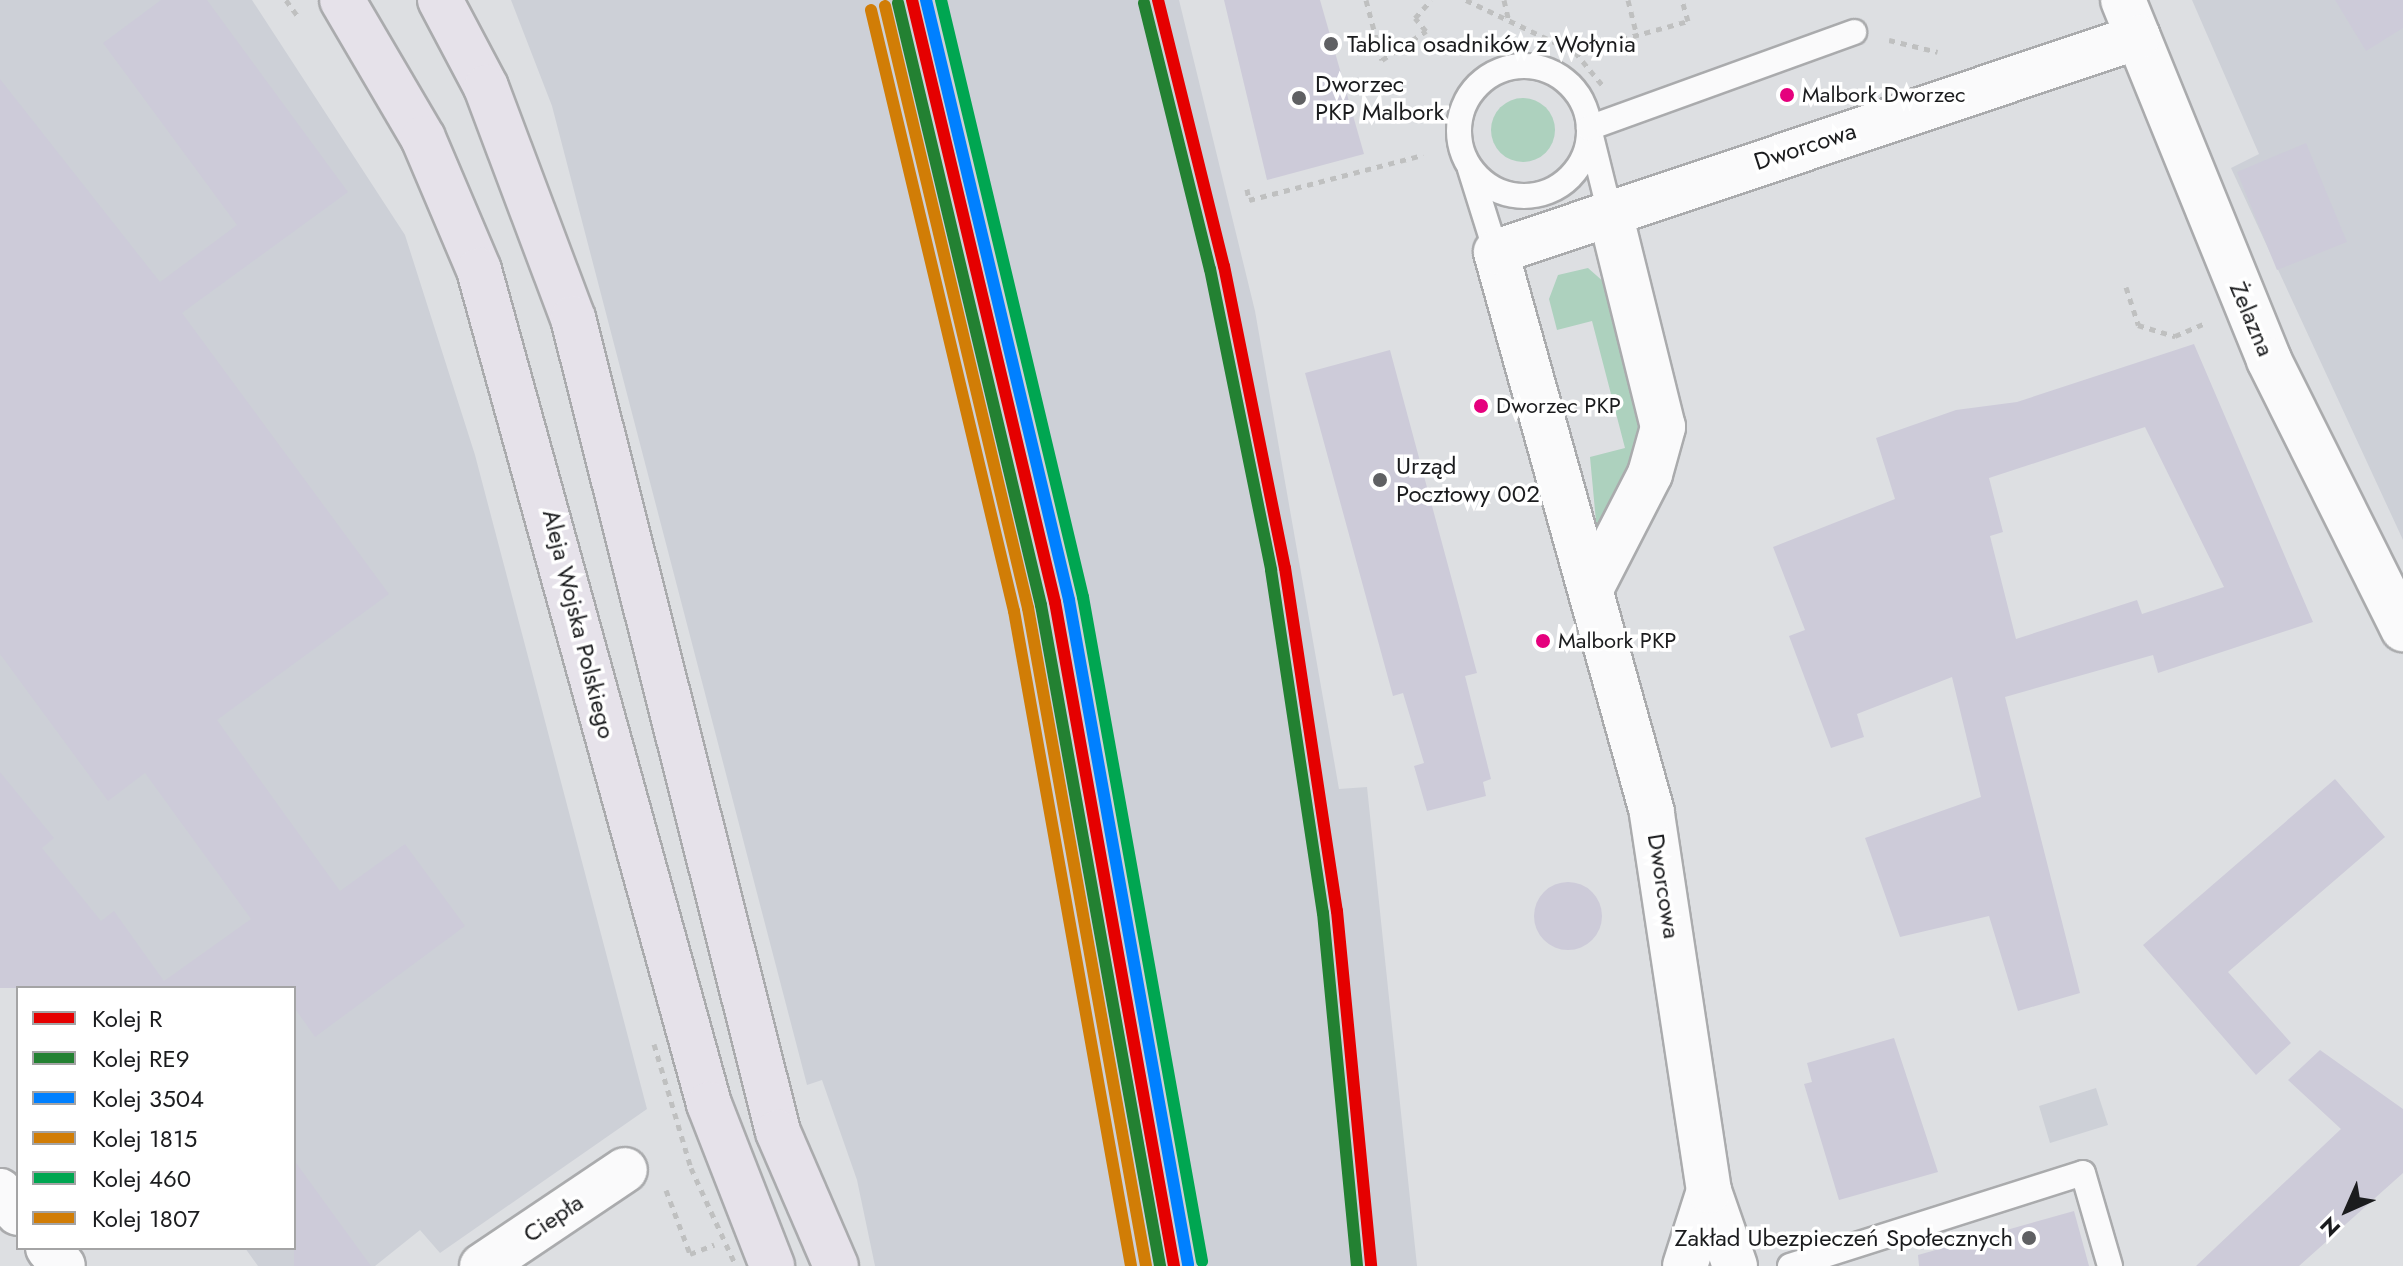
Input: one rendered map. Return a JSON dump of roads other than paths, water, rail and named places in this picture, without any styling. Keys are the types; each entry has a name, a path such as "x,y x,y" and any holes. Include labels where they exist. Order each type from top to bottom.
{"main road":[{"name":"Aleja Wojska Polskiego","path":"342,0 423,138 479,270 709,1104 772,1266"},
{"path":"440,0 486,87 573,318 778,1132 836,1266"}],"street":[{"name":"Dworcowa","path":"1735,1266 1709,1191 1652,812 1592,587 1496,252 1610,213 2130,18"},
{"name":"Żelazna","path":"2130,18 2269,360 2403,629"},
{"path":"1592,587 1650,474 1663,427 1610,213"},
{"name":"Ciepła","path":"482,1266 642,1172"},
{"path":"0,1191 16,1211"},
{"name":"Dworcowa","path":"1685,1266 1709,1191"},
{"path":"50,1250 63,1266"}],"lane":[{"path":"1589,128 1854,32"},
{"path":"1496,252 1468,163 1459,122 1466,101 1496,72 1537,67 1558,75 1585,107 1610,213"},
{"path":"1468,163 1499,191 1542,193 1577,169 1589,128"},
{"path":"1790,1266 2083,1173 2110,1266"}],"rail line":[{"name":"R","path":"912,0 1055,602 1174,1266"},
{"name":"3504","path":"926,0 1069,600 1188,1264"},
{"name":"460","path":"941,0 1083,597 1202,1261"},
{"name":"R","path":"1158,0 1224,266 1285,568 1337,911 1371,1266"},
{"name":"RE9","path":"898,3 1041,605 1160,1266"},
{"name":"RE9","path":"1144,3 1210,269 1271,570 1323,913 1357,1266"},
{"name":"1815","path":"885,6 1028,608 1146,1266"},
{"name":"1807","path":"871,10 1014,611 1131,1266"}],"place":[{"name":"Tablica osadników z Wołynia","path":"1331,44"},
{"name":"Malbork Dworzec","path":"1787,95"},
{"name":"Dworzec PKP Malbork","path":"1299,98"},
{"name":"Dworzec PKP","path":"1481,406"},
{"name":"Urząd Pocztowy 002","path":"1380,480"},
{"name":"Malbork PKP","path":"1543,641"},
{"name":"Zakład Ubezpieczeń Społecznych","path":"2029,1238"}]}
